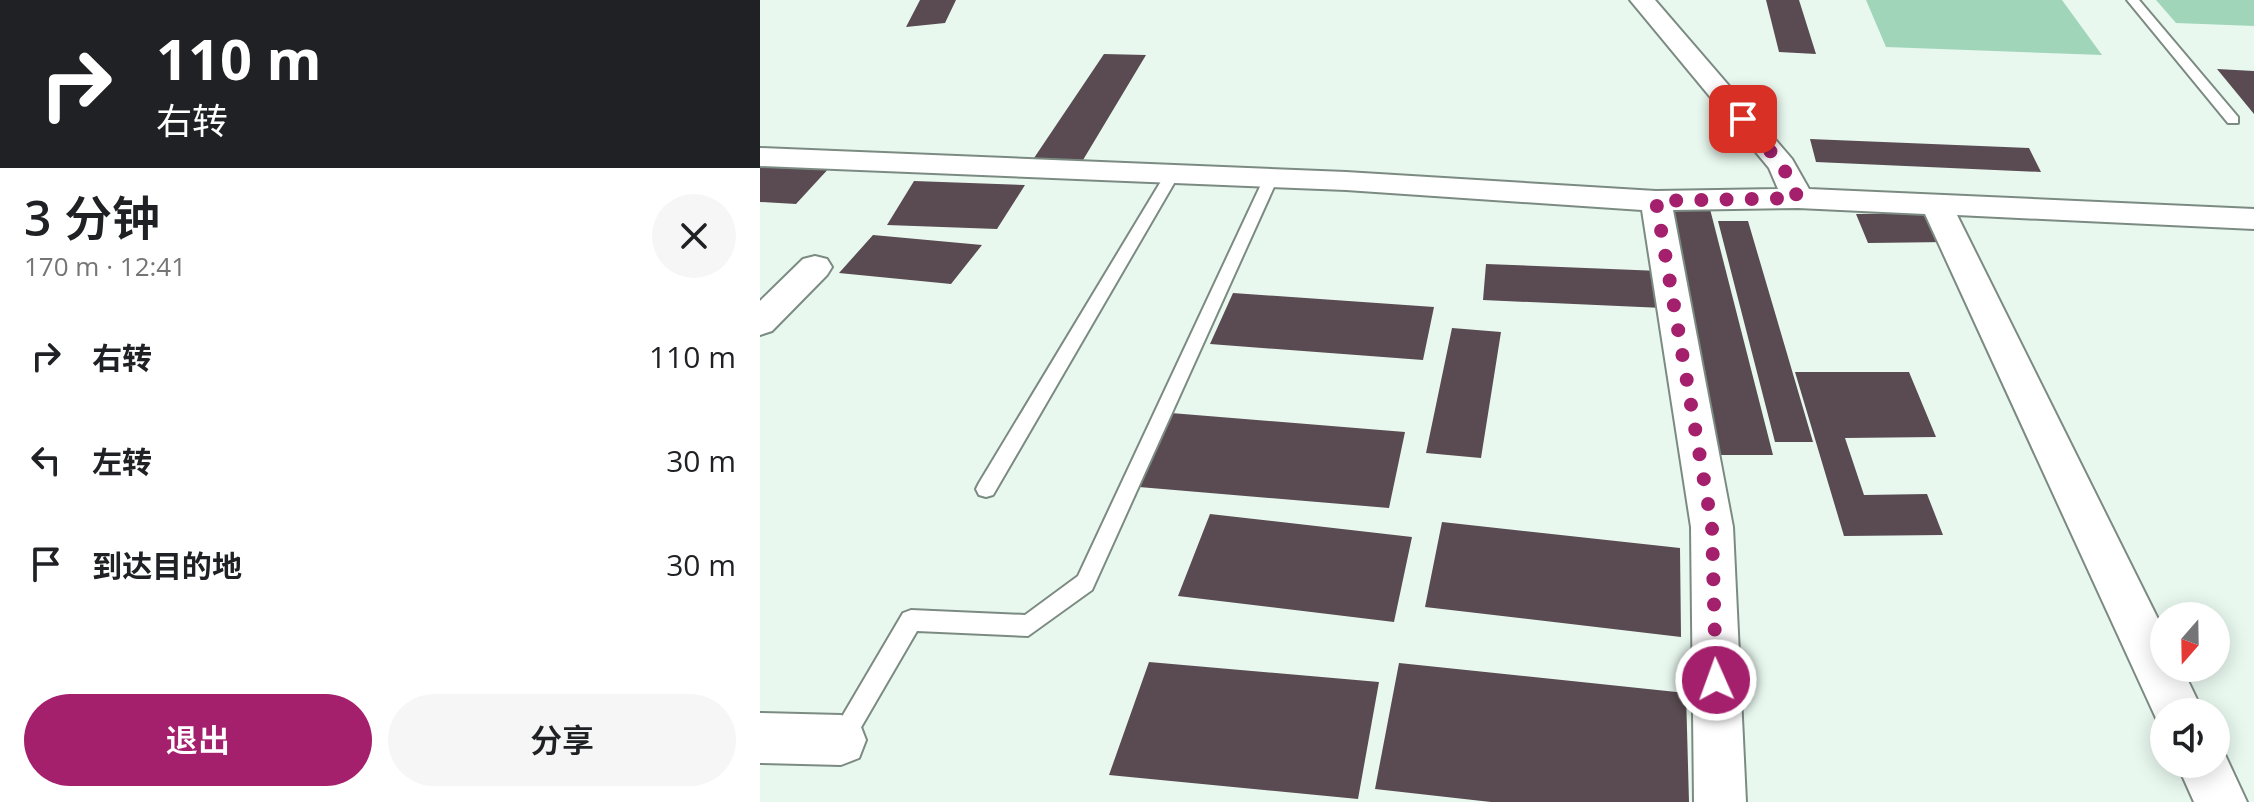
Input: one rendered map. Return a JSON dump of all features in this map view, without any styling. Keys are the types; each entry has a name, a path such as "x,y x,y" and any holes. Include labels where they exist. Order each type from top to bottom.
{"street":[{"path":"1642,0 1782,165 1798,198"},
{"path":"760,157 1173,173 1656,201 1798,198 2254,219"},
{"path":"1656,201 1712,527 1720,802"},
{"path":"1937,206 2171,698"},
{"path":"760,322 815,267"},
{"path":"760,738 841,740"},
{"path":"2210,778 2221,802"}],"lane":[{"path":"2133,0 2233,120"},
{"path":"986,489 1173,173"},
{"path":"841,740 911,620 1028,626 1085,583 1271,178"}],"green space":[{"path":"1866,0 2062,0 2102,55 1886,47"},
{"path":"2156,0 2254,0 2254,26 2176,23"}],"building":[{"path":"920,0 956,0 945,23 906,27"},
{"path":"1766,0 1799,0 1816,54 1779,52"},
{"path":"1104,54 1146,55 1083,160 1034,158"},
{"path":"2217,69 2254,71 2254,114"},
{"path":"1810,139 2029,148 2041,172 1816,162"},
{"path":"760,163 831,166 796,204 760,202"},
{"path":"914,181 1025,185 997,229 887,225"},
{"path":"1669,209 1710,209 1773,455 1720,455"},
{"path":"1932,213 1947,242 1868,243 1856,214"},
{"path":"1718,221 1748,221 1813,442 1775,442"},
{"path":"873,235 982,245 951,284 839,273"},
{"path":"1486,264 1660,271 1663,308 1483,300"},
{"path":"1233,293 1434,307 1423,360 1210,344"},
{"path":"1452,328 1501,332 1481,458 1426,453"},
{"path":"1795,372 1909,372 1936,437 1845,438 1864,495 1927,494 1943,535 1844,536"},
{"path":"1171,413 1405,432 1389,508 1139,487"},
{"path":"1210,514 1412,537 1394,622 1178,596"},
{"path":"1442,522 1680,548 1681,637 1425,607"},
{"path":"1149,662 1379,682 1358,799 1109,775"},
{"path":"1399,663 1686,693 1689,802 1491,802 1375,789"}],"route":[{"path":"1716,680 1712,527 1656,201 1798,198 1782,165 1743,119"}]}
